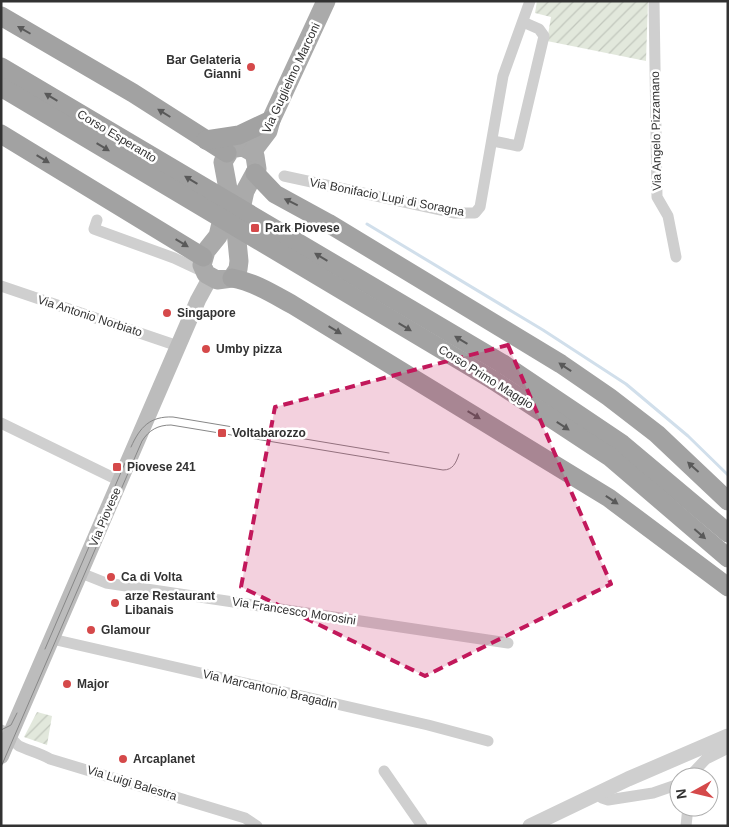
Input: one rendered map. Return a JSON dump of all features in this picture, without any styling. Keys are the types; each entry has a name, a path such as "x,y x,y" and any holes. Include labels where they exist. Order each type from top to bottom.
{"highway":[{"path":"1,16 133,93 227,153"},
{"name":"Corso Esperanto","path":"1,67 230,213"},
{"name":"Corso Esperanto","path":"1,87 230,213"},
{"path":"206,140 239,135 270,120"},
{"path":"1,134 206,269"},
{"path":"255,173 275,194 328,223 561,364 657,434 728,501"},
{"name":"Corso Primo Maggio","path":"230,213 493,380 616,451 728,533"},
{"path":"232,278 258,286 293,305 558,466 644,522 728,587"},
{"name":"Corso Primo Maggio","path":"616,451 728,558"}],"main road":[{"name":"Via Guglielmo Marconi","path":"252,152 268,131 270,120 326,1"},
{"path":"206,269 225,280 232,278 238,269 236,231 244,191 255,173 257,162 252,152 243,147 231,149 227,153"},
{"name":"Via Piovese","path":"1,756 6,733 52,639 198,300 206,269 220,229 228,189 223,168 227,153"}],"street":[{"name":"Via Bonifacio Lupi di Soragna","path":"284,176 467,214 474,212 480,207 508,55 530,1"},
{"name":"Via Angelo Pizzamano","path":"654,1 657,197 668,216 676,257"},
{"path":"493,141 518,146 544,36 539,29 523,22"},
{"path":"97,220 94,229 206,269"},
{"name":"Via Antonio Norbiato","path":"1,286 178,346"},
{"path":"1,423 61,454 120,481"},
{"name":"Via Francesco Morosini","path":"81,573 106,583 508,644"},
{"name":"Via Marcantonio Bragadin","path":"52,639 428,725 488,741"},
{"name":"Via Luigi Balestra","path":"6,733 20,746 38,752 50,759 245,818 257,826"},
{"path":"530,826 600,792 728,736"},
{"path":"699,767 706,760 728,748"},
{"path":"384,771 422,826"},
{"path":"600,792 602,798 608,800 653,793 669,787"}],"highlighted area":[{"path":"508,345 611,584 425,676 241,587 275,407"}],"shaded area":[{"path":"537,1 648,1 646,61 547,41 551,17 535,13"},
{"path":"37,712 52,716 47,745 24,737"}],"waterway":[{"path":"367,224 543,330 626,384 688,436 728,475"}],"tram line":[{"path":"131,447 142,428 147,424 158,418 173,417 389,453"},
{"path":"1,767 142,441 151,431 158,427 171,425 443,470 449,469 454,465 459,454"},
{"path":"45,649 125,463"},
{"path":"1,730 11,725 17,713"}],"place":[{"name":"Bar Gelateria Gianni","path":"251,67"},
{"name":"Park Piovese","path":"255,228"},
{"name":"Singapore","path":"167,313"},
{"name":"Umby pizza","path":"206,349"},
{"name":"Voltabarozzo","path":"222,433"},
{"name":"Piovese 241","path":"117,467"},
{"name":"Ca di Volta","path":"111,577"},
{"name":"arze Restaurant Libanais","path":"115,603"},
{"name":"Glamour","path":"91,630"},
{"name":"Major","path":"67,684"},
{"name":"Arcaplanet","path":"123,759"}]}
